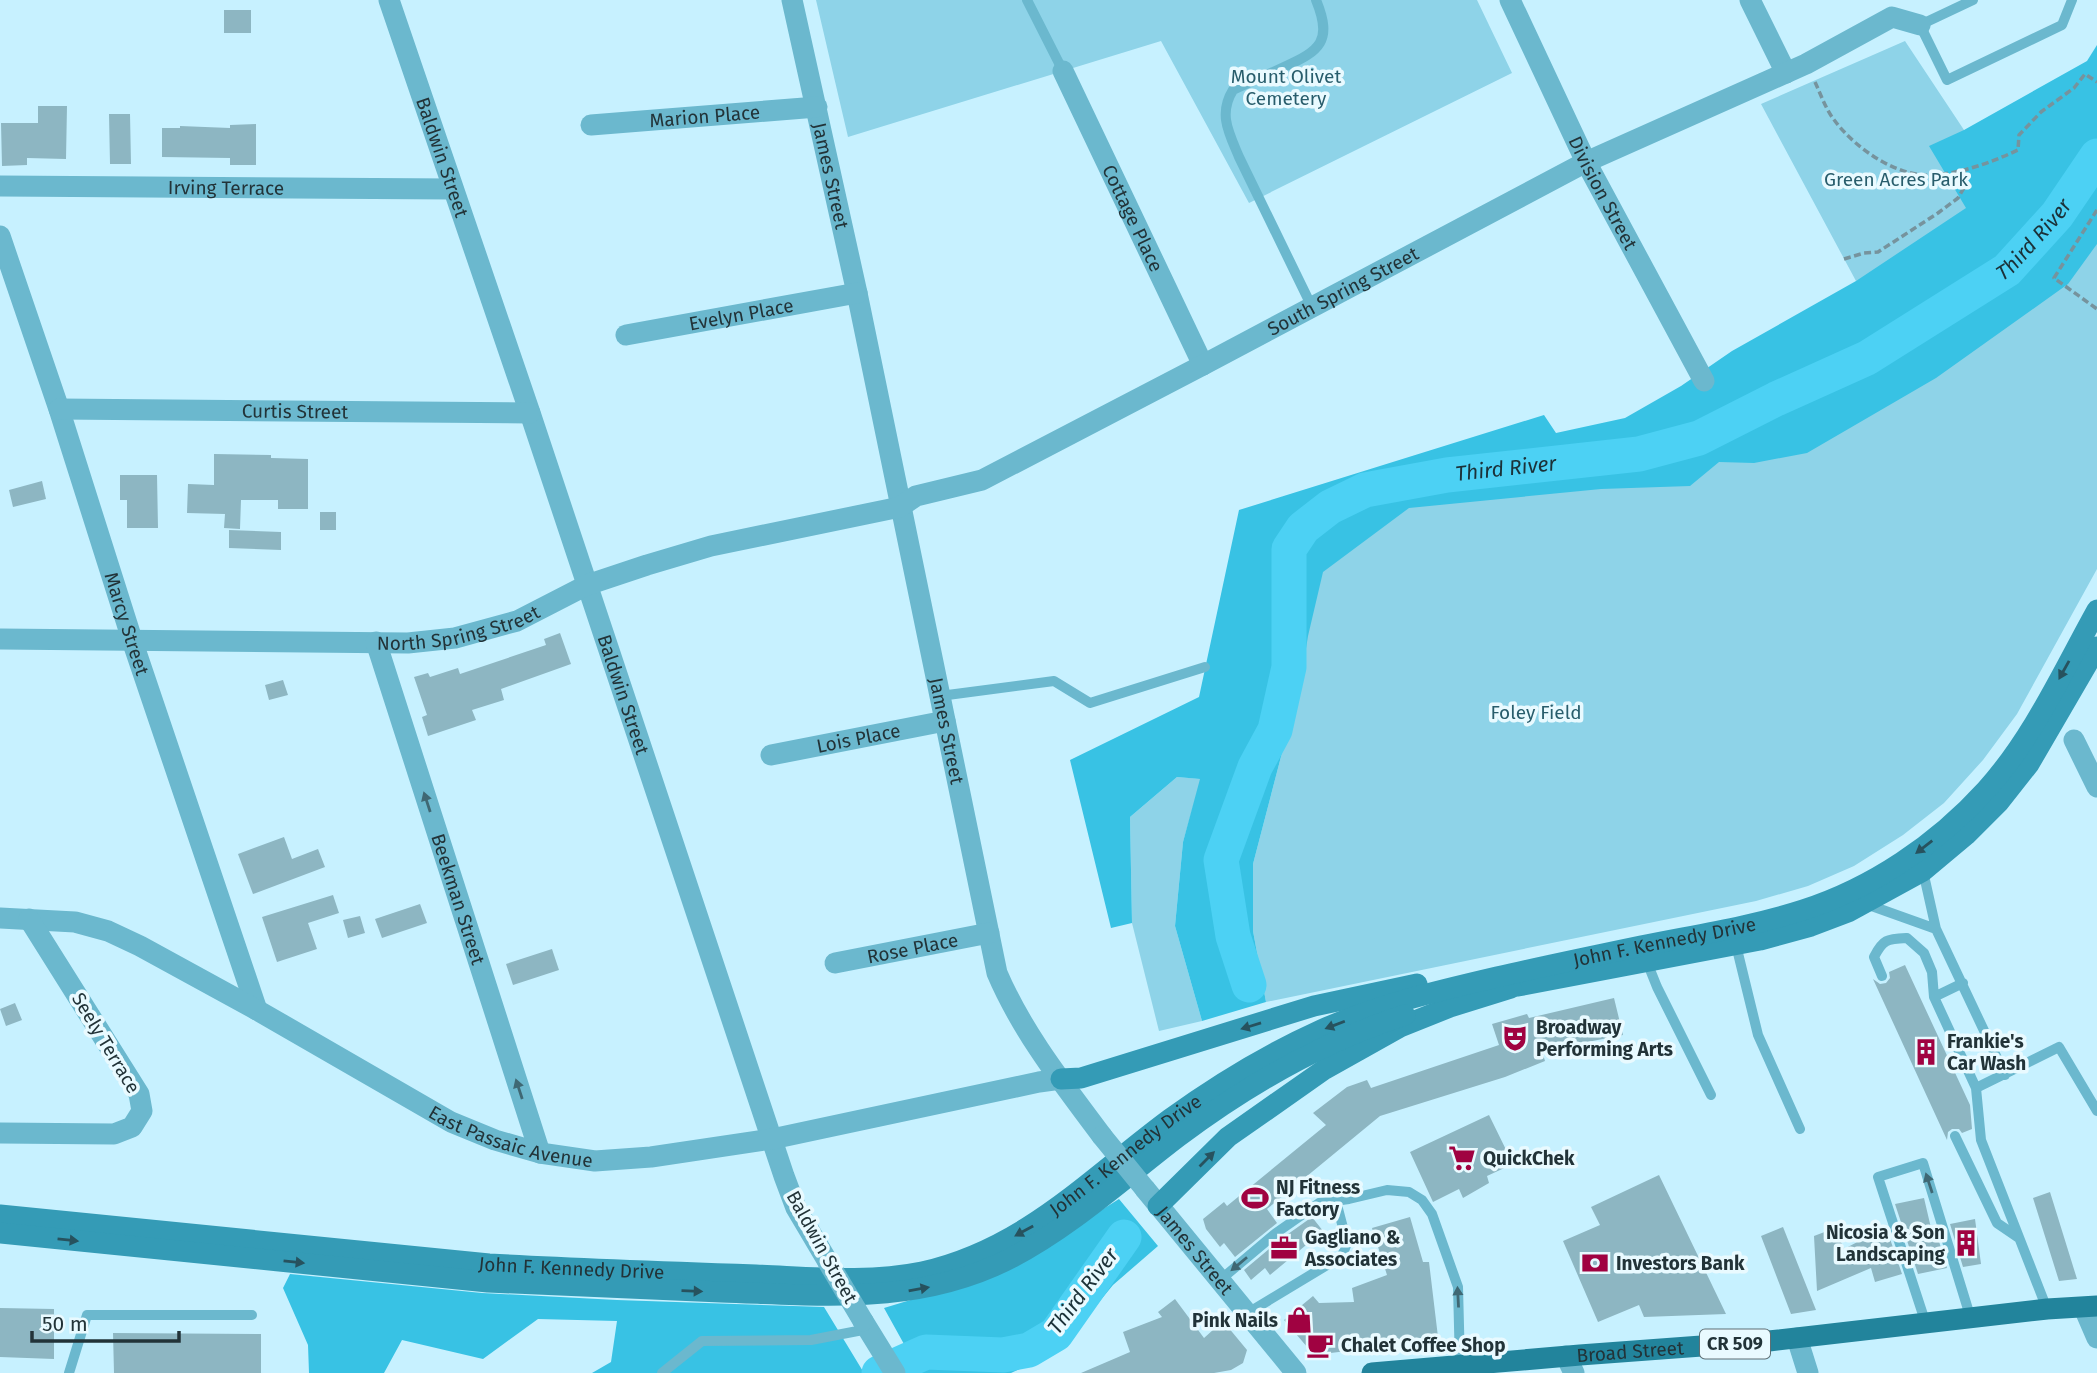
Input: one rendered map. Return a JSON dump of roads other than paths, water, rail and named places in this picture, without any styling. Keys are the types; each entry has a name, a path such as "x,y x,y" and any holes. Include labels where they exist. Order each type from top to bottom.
{"main road":[{"name":"John F. Kennedy Drive","path":"0,1215 514,1266 831,1278 881,1277 920,1272 965,1259 1036,1224 1167,1121 1213,1089 1320,1031 1373,1010 1433,991 1756,923 1805,909 1850,891 1919,851 1978,798 2015,754 2097,610"},
{"name":"John F. Kennedy Drive","path":"0,1233 488,1282 563,1286 830,1295 882,1294 924,1289 971,1276 1010,1259 1045,1239 1179,1137 1274,1074 1379,1024 1436,1006 1511,988 1736,944 1811,926 1864,903 1923,871 1991,810 2029,764 2097,647"},
{"path":"1061,1079 1081,1077 1314,1006 1488,969 1581,958"},
{"path":"1158,1206 1228,1137 1325,1069 1400,1027 1450,1007 1511,988"},
{"name":"Broad Street","path":"1372,1373 1570,1364 2047,1309 2090,1307"}],"street":[{"name":"Baldwin Street","path":"389,0 796,1208 895,1373"},
{"name":"James Street","path":"792,0 858,293 997,973 1007,997 1102,1136 1296,1373"},
{"name":"Division Street","path":"1510,0 1586,162 1704,381"},
{"path":"1750,0 1786,73"},
{"name":"South Spring Street","path":"900,506 916,496 982,480 1586,162 1806,64 1892,17 1920,25"},
{"name":"Cottage Place","path":"1063,71 1203,365"},
{"name":"Marion Place","path":"591,125 817,107"},
{"name":"Irving Terrace","path":"0,186 453,189"},
{"name":"Marcy Street","path":"0,236 257,1010"},
{"name":"Evelyn Place","path":"626,335 858,293"},
{"name":"Curtis Street","path":"59,409 530,413"},
{"name":"North Spring Street","path":"0,639 408,643 455,638 517,621 587,585 711,546 900,506"},
{"name":"Beekman Street","path":"376,642 540,1153"},
{"name":"Lois Place","path":"771,755 945,721"},
{"path":"2074,740 2097,787"},
{"name":"East Passaic Avenue","path":"0,918 75,922 108,931 257,1010 451,1122 495,1140 540,1153 595,1161 651,1157 772,1139 1061,1079"},
{"name":"Seely Terrace","path":"0,1133 114,1134 132,1127 142,1111 139,1094 29,919"},
{"name":"Rose Place","path":"835,962 989,933"},
{"path":"2090,1307 2097,1338"},
{"path":"1797,1338 1808,1373"}],"lane":[{"path":"1027,0 1063,71"},
{"path":"1311,307 1239,157 1225,115 1226,102 1233,90 1311,54 1322,40 1324,24 1316,0"},
{"path":"1973,0 1920,25 1947,80 2062,25 2072,0"},
{"path":"940,696 1054,681 1090,703 1205,667"},
{"path":"1923,871 1936,929 2005,1075"},
{"path":"1864,903 1936,929"},
{"path":"1882,976 1874,957 1880,946 1889,939 1906,939 1924,953 1932,972 1934,997 1976,1088 1981,1140 2047,1309"},
{"path":"1736,944 1758,1035 1800,1129"},
{"path":"1647,962 1711,1095"},
{"path":"1934,997 1963,983"},
{"path":"1976,1088 2059,1047 2097,1111"},
{"path":"1955,1136 1997,1223 2020,1239"},
{"path":"1926,1324 1878,1177 1923,1163 1971,1319"},
{"path":"1219,1280 1276,1233 1319,1203 1387,1190 1409,1192 1422,1200 1432,1214 1458,1287 1466,1368"},
{"path":"1247,1314 1342,1256 1347,1243 1336,1201"},
{"path":"69,1373 87,1315 252,1315"},
{"path":"662,1373 702,1341 811,1340 870,1332"}],"waterway":[{"name":"Third River","path":"1249,985 1233,936 1221,860 1255,767 1275,730 1289,667 1289,549 1303,528 1330,507 1365,490 1447,475 1639,454 1699,438 1776,399 1867,358 2007,270 2057,215 2097,156"},
{"name":"Third River","path":"879,1373 926,1352 1003,1355 1029,1350 1056,1334 1124,1237"}],"place":[{"name":"Broadway Performing Arts","path":"1515,1038"},
{"name":"Frankie's Car Wash","path":"1926,1052"},
{"name":"QuickChek","path":"1462,1158"},
{"name":"NJ Fitness Factory","path":"1255,1198"},
{"name":"Nicosia & Son Landscaping","path":"1966,1243"},
{"name":"Gagliano & Associates","path":"1284,1248"},
{"name":"Investors Bank","path":"1595,1263"},
{"name":"Pink Nails","path":"1299,1320"},
{"name":"Chalet Coffee Shop","path":"1320,1345"}],"park label":[{"name":"Mount Olivet Cemetery","path":"1286,87"},
{"name":"Green Acres Park","path":"1896,179"},
{"name":"Foley Field","path":"1536,712"}]}
